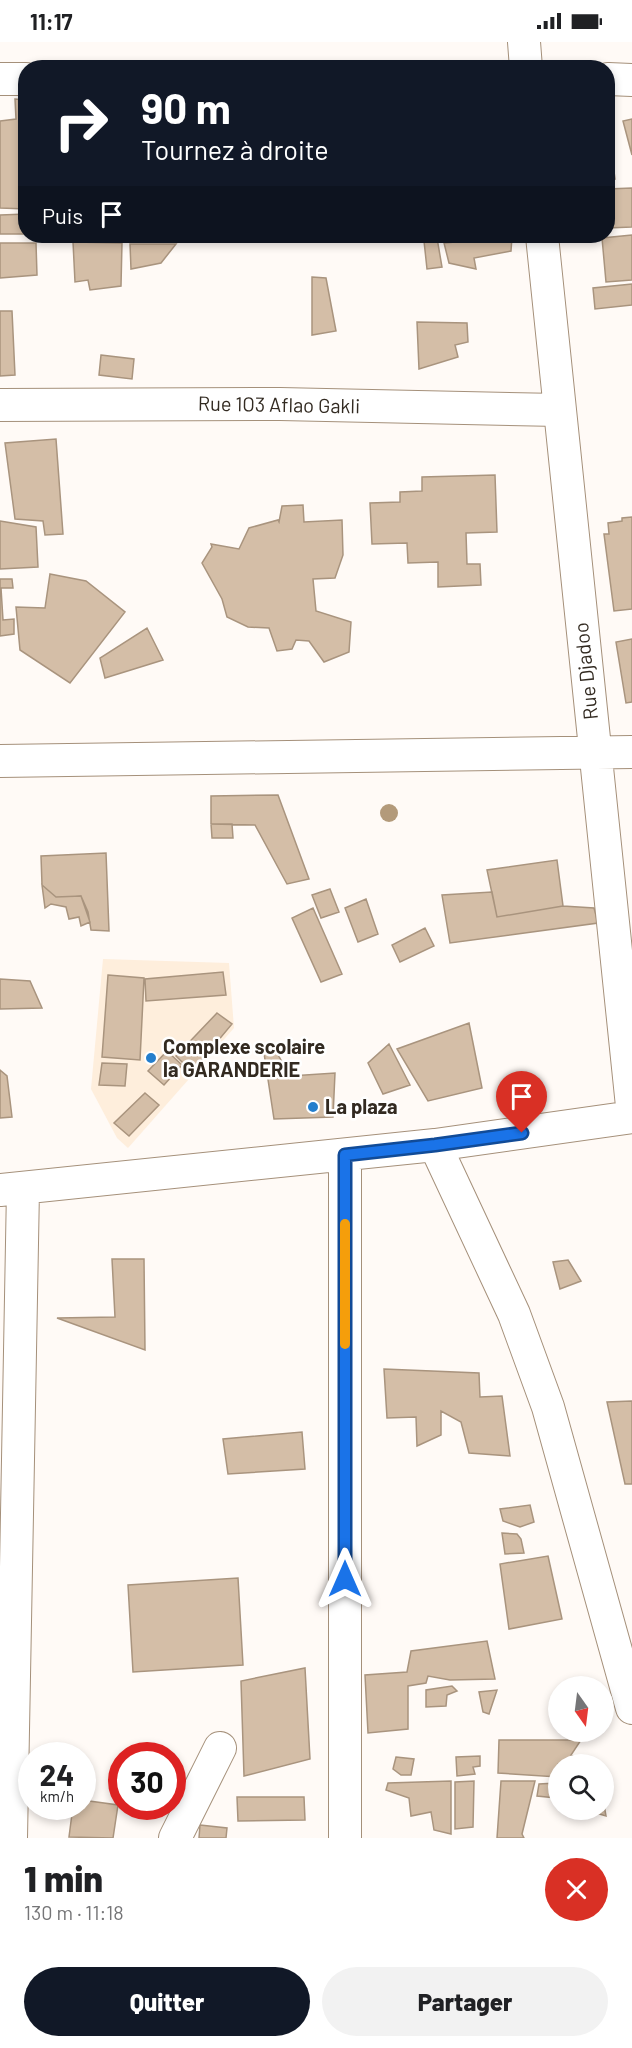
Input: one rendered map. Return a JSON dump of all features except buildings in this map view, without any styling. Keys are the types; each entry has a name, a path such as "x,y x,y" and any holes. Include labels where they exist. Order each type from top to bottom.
{"street":[{"path":"524,42 525,60"},
{"path":"0,79 18,79"},
{"path":"615,79 632,80"},
{"name":"Rue Djadoo","path":"543,243 632,1106"},
{"name":"Rue 1O3 Aflao Gakli","path":"0,405 280,404 559,410"},
{"path":"0,761 632,752"},
{"path":"11,1838 12,1190 435,1145 632,1117"},
{"path":"435,1145 514,1314 548,1407 632,1708"},
{"path":"345,1155 345,1838"},
{"path":"175,1838 220,1748"}],"shaded area":[{"name":"Complexe scolaire la GARANDERIE","path":"103,959 229,963 234,1028 128,1148 117,1138 91,1089"}],"slow traffic":[{"path":"345,1224 345,1344"}],"place":[{"name":"Complexe scolaire la GARANDERIE","path":"151,1058"},
{"name":"La plaza","path":"313,1107"}],"route":[{"path":"345,1579 345,1155 522,1133"}]}
